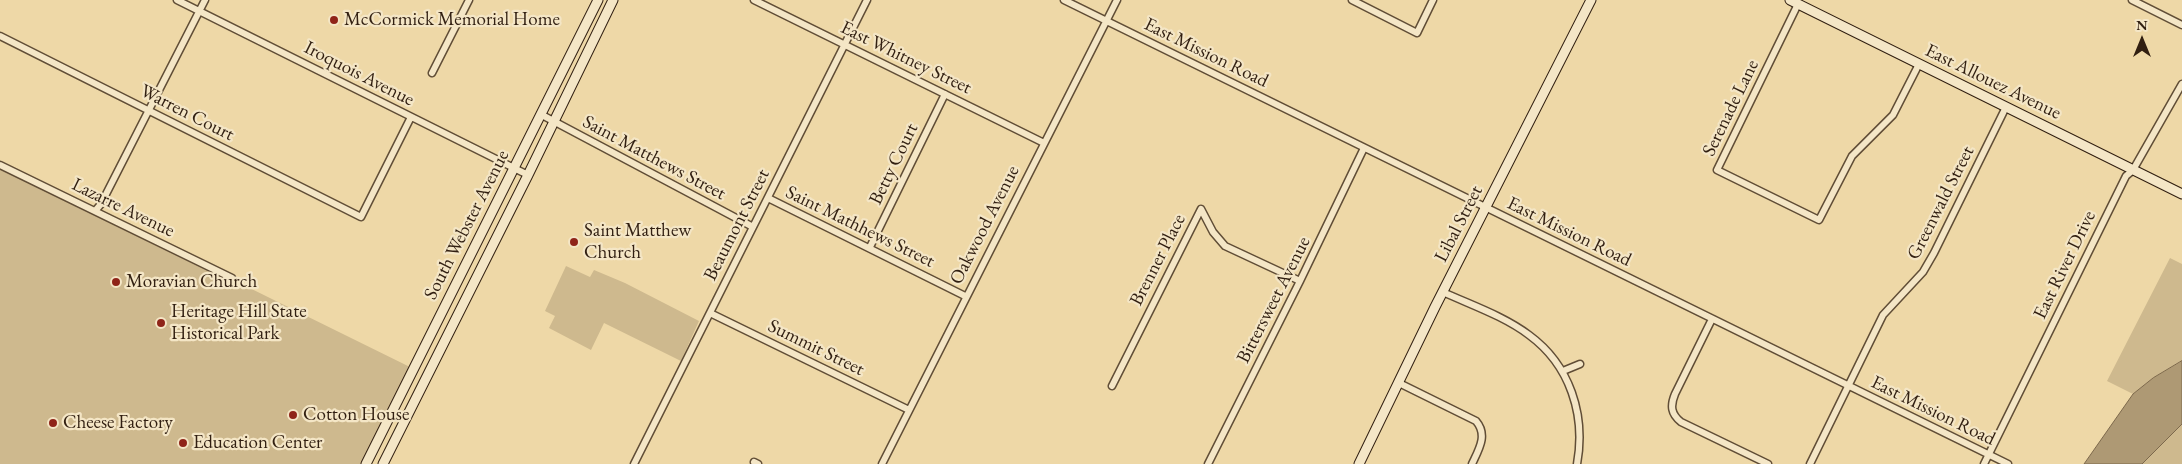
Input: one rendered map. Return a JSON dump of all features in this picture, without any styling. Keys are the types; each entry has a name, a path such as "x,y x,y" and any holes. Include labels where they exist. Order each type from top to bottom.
{"main road":[{"name":"South Webster Avenue","path":"366,464 598,0"},
{"name":"South Webster Avenue","path":"383,464 528,175 613,0"},
{"name":"Libal Street","path":"1359,464 1443,292 1591,0"},
{"name":"East Allouez Avenue","path":"1794,2 2182,194"}],"street":[{"name":"Iroquois Avenue","path":"177,0 528,175"},
{"path":"95,211 101,204 150,111 205,0"},
{"path":"432,73 469,0"},
{"name":"East Whitney Street","path":"754,0 1044,143"},
{"name":"Beaumont Street","path":"634,464 867,0"},
{"name":"East Mission Road","path":"1064,0 2008,464"},
{"name":"Oakwood Avenue","path":"882,464 965,296 1116,0"},
{"path":"1352,0 1416,33 1433,0"},
{"path":"2132,0 2182,25"},
{"name":"Serenade Lane","path":"1794,2 1717,170 1818,220 1852,156 1893,115 1920,64"},
{"name":"Warren Court","path":"0,36 361,217 410,117"},
{"name":"East River Drive","path":"1984,464 2126,176 2133,170 2182,84"},
{"name":"Betty Court","path":"870,247 945,94"},
{"name":"Greenwald Street","path":"1810,464 1883,314 1917,280 1934,253 2006,106"},
{"name":"Saint Matthews Street","path":"542,115 753,227"},
{"name":"Bittersweet Avenue","path":"1208,464 1364,148"},
{"name":"Lazarre Avenue","path":"0,165 232,278"},
{"name":"Saint Mathhews Street","path":"768,198 870,247 965,296"},
{"name":"Brenner Place","path":"1112,386 1201,209 1213,232 1225,246 1300,281"},
{"path":"1443,292 1528,334 1545,349 1563,371 1578,410 1580,444 1577,464"},
{"name":"Summit Street","path":"710,313 909,410"},
{"path":"1712,319 1673,399 1674,415 1680,422 1768,464"},
{"path":"1563,371 1580,364"},
{"path":"1399,383 1476,421 1480,428 1482,440 1472,464"}],"shaded area":[{"name":"Heritage Hill State Historical Park","path":"0,165 414,369 366,464 0,464"},
{"path":"2170,258 2182,264 2182,361 2153,378 2133,394 2107,381"},
{"path":"566,266 590,277 594,270 625,283 699,321 681,361 604,323 591,350 549,328 555,316 545,311"},
{"path":"2182,361 2182,424 2142,464 2084,464 2133,394 2153,378"},
{"path":"2182,424 2182,464 2142,464"}],"place":[{"name":"McCormick Memorial Home","path":"334,20"},
{"name":"Saint Matthew Church","path":"574,242"},
{"name":"Moravian Church","path":"116,282"},
{"name":"Heritage Hill State Historical Park","path":"161,323"},
{"name":"Cotton House","path":"293,415"},
{"name":"Cheese Factory","path":"53,423"},
{"name":"Education Center","path":"183,443"}]}
